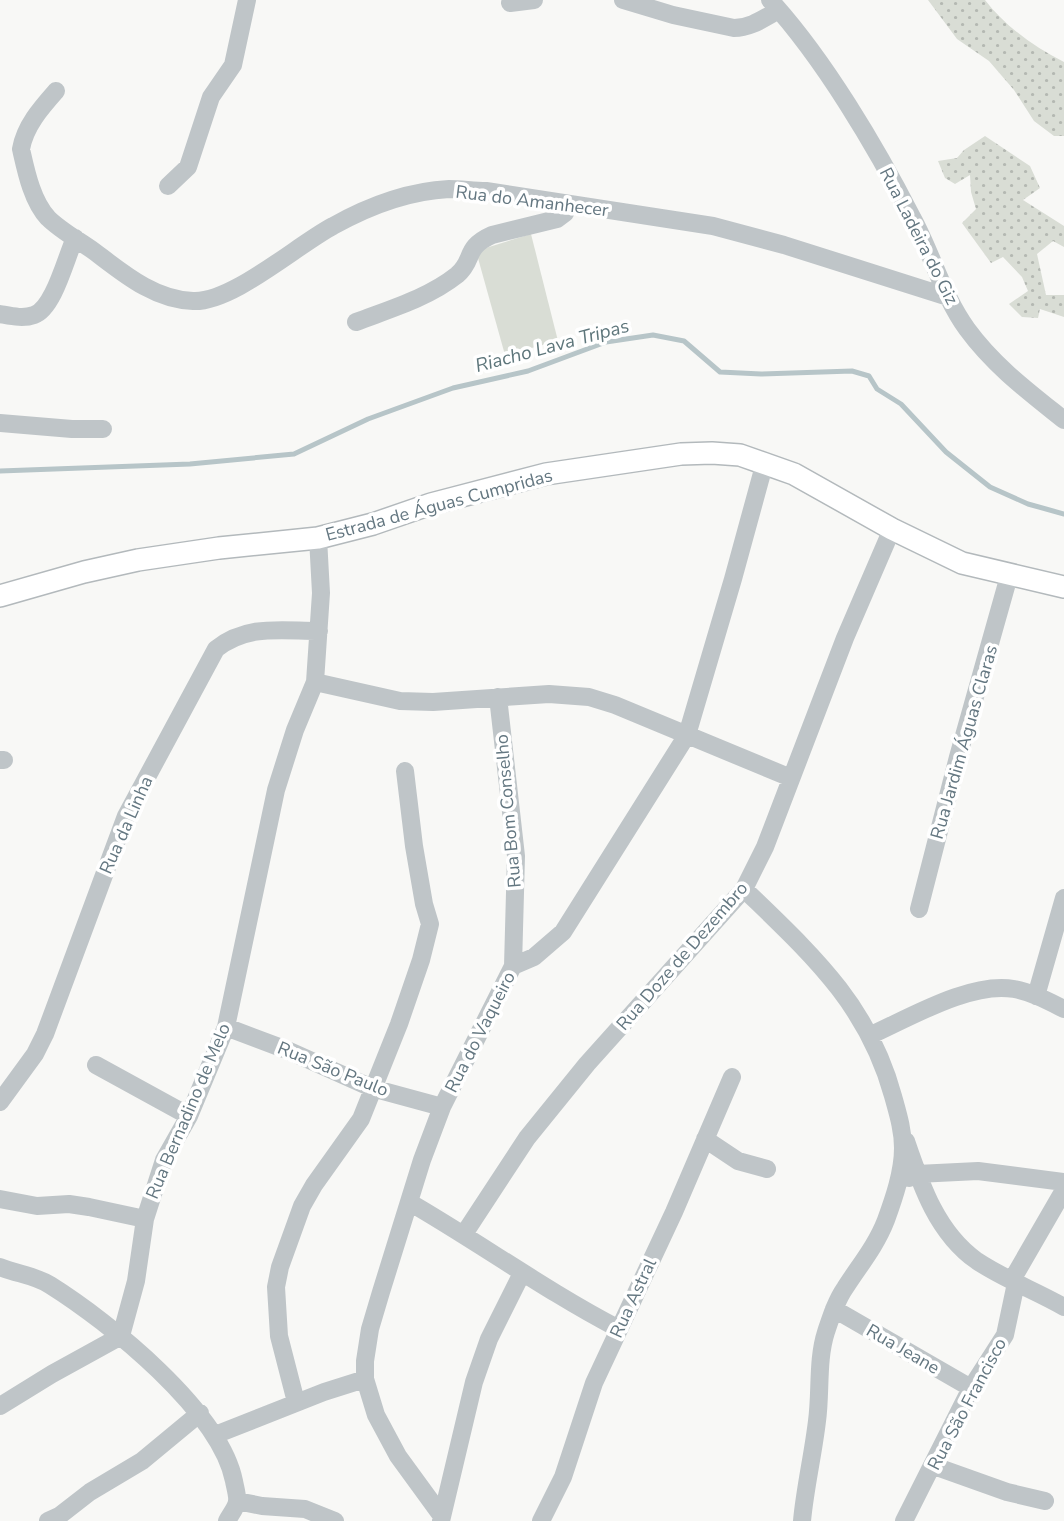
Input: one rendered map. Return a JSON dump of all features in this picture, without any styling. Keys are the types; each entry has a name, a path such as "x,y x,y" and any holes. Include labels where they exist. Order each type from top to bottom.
{"main road":[{"name":"Estrada de Águas Cumpridas","path":"0,596 138,560 318,538 373,524 477,491 596,465 681,454 712,453 740,455 765,462 827,491 892,529 961,564 1064,587"}],"street":[{"path":"169,186 188,167 211,97 233,65 247,0"},
{"path":"510,3 534,0"},
{"path":"622,0 673,15 734,28 753,24 774,5"},
{"name":"Rua Ladeira do Giz","path":"774,5 820,63 884,166 915,221 948,297 966,328 999,368 1064,420"},
{"name":"Rua do Amanhecer","path":"56,91 34,118 21,149 40,206 54,224 126,275 173,299 195,302 214,298 235,288 332,226 414,194 449,189 486,191 713,226 784,245 948,297"},
{"path":"356,322 405,304 455,276 464,268 471,250 482,239 558,219 569,204"},
{"path":"0,314 32,316 44,309 57,285 75,237"},
{"path":"0,423 103,429"},
{"name":"Rua do Vaqueiro","path":"441,1518 398,1456 376,1415 365,1379 370,1329 442,1107 513,966 534,957 563,932 687,735 765,462"},
{"name":"Rua Doze de Dezembro","path":"464,1234 527,1138 587,1064 744,888 765,847 845,638 892,529"},
{"name":"Rua Bernadino de Melo","path":"121,1336 135,1281 145,1219 164,1160 189,1116 226,1027 276,790 295,730 315,682 321,567 318,538"},
{"name":"Rua Jardim Águas Claras","path":"919,909 1009,576"},
{"name":"Rua da Linha","path":"0,1102 46,1034 126,816 216,649 230,638 257,631 319,631"},
{"path":"315,682 400,701 550,694 589,697 615,705 791,778"},
{"name":"Rua Bom Conselho","path":"498,698 516,856 513,966"},
{"path":"296,1402 279,1336 276,1287 280,1267 302,1206 361,1119 403,1011 430,924 414,846 405,771"},
{"path":"744,888 817,959 871,1035 884,1066 917,1174 933,1210 962,1248 1014,1282 1064,1307"},
{"path":"1036,996 1064,898"},
{"path":"871,1035 955,999 989,988 1013,989 1064,1009"},
{"name":"Rua São Paulo","path":"226,1027 372,1087 442,1107"},
{"path":"96,1065 189,1116"},
{"name":"Rua Astral","path":"541,1521 563,1477 594,1383 674,1213 732,1077"},
{"path":"802,1521 818,1419 818,1384 825,1336 843,1290 872,1249 884,1223 897,1185 903,1151 902,1128"},
{"path":"705,1139 738,1161 767,1169"},
{"path":"897,1185 917,1174 978,1171 1064,1182"},
{"name":"Rua São Francisco","path":"904,1521 971,1388 1005,1335 1014,1282 1064,1190"},
{"path":"0,1199 37,1206 69,1204 145,1219"},
{"path":"409,1202 464,1234 522,1273 619,1329"},
{"path":"0,1267 11,1272 28,1274 48,1284 121,1336 190,1401 215,1435 233,1475 237,1501 227,1521"},
{"path":"441,1518 474,1382 489,1339 522,1273"},
{"name":"Rua Jeane","path":"834,1310 971,1388"},
{"path":"0,1406 121,1336"},
{"path":"215,1435 296,1402 365,1379"},
{"path":"48,1521 142,1461 200,1413"},
{"path":"934,1466 1007,1492 1045,1501"},
{"path":"237,1501 305,1509 335,1521"}],"shaded area":[{"path":"928,0 985,0 1021,35 1064,62 1064,136 1054,136 1034,121 1014,90 989,61 957,39"},
{"path":"985,136 1030,166 1040,188 1023,200 1064,226 1064,247 1053,241 1037,254 1046,295 1064,295 1064,317 1040,309 1038,318 1022,317 1009,304 1028,291 1022,277 1003,257 991,263 962,223 976,209 970,175 955,184 945,178 938,161 957,158"},
{"path":"531,234 558,341 505,355 476,251"}],"waterway":[{"name":"Riacho Lava Tripas","path":"0,471 190,464 294,454 368,419 453,388 528,371 606,342 653,335 684,341 720,372 761,374 852,371 869,376 877,389 901,404 946,452 990,487 1028,504 1064,514"}]}
